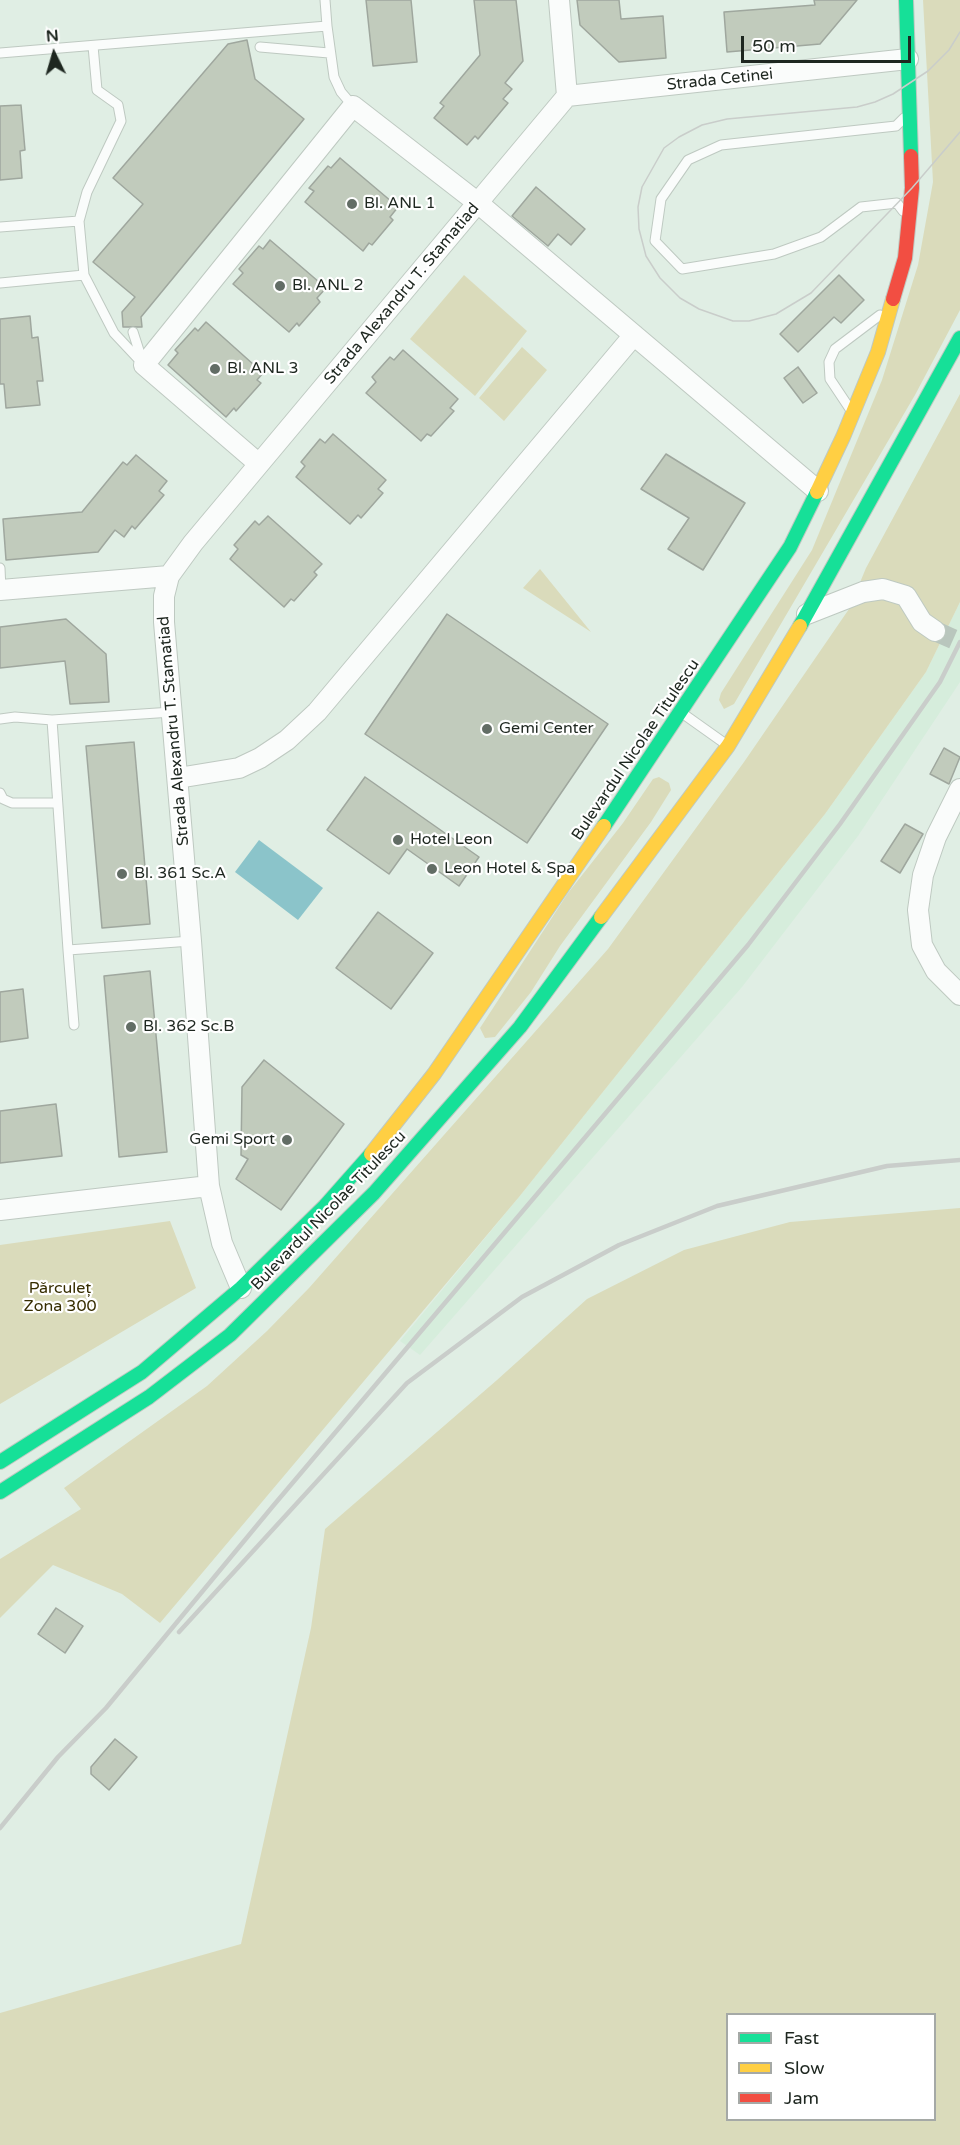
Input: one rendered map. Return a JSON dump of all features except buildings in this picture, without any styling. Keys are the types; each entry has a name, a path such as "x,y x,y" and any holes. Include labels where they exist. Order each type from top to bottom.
{"main road":[{"name":"Bulevardul Nicolae Titulescu","path":"0,1462 142,1372 241,1288 325,1206 412,1103 790,547 853,413 878,352 894,303 910,221 910,113 906,0"},
{"name":"Bulevardul Nicolae Titulescu","path":"0,1492 150,1397 230,1335 374,1193 520,1027 728,746 807,614 960,338"}],"street":[{"path":"559,0 567,96"},
{"name":"Strada Cetinei","path":"567,96 908,59"},
{"name":"Strada Alexandru T. Stamatiad","path":"241,1288 222,1244 209,1186 164,622 164,596 169,576 178,561 567,96"},
{"path":"259,464 144,365 353,106 478,203 818,491"},
{"path":"178,778 239,768 260,758 287,740 317,712 634,335"},
{"path":"1,590 169,576"},
{"path":"807,614 863,592 883,590 906,596 922,622 935,631"},
{"path":"960,789 936,837 923,875 918,910 922,945 936,971 960,995"},
{"path":"0,1210 209,1186"}],"lane":[{"path":"325,0 329,53 334,77 341,92 353,106"},
{"path":"0,53 327,26"},
{"path":"93,46 97,90 118,105 121,121 87,192 79,221 84,275 114,333 144,365"},
{"path":"260,47 329,53"},
{"path":"910,113 896,126 721,145 688,160 661,199 655,241 682,269 774,254 821,237 861,207 897,203 910,221"},
{"path":"0,227 79,221"},
{"path":"0,283 84,275"},
{"path":"853,413 830,379 829,362 835,349 867,327 894,303"},
{"path":"133,332 144,365"},
{"path":"0,568 1,590"},
{"path":"0,719 15,717 52,720 172,712"},
{"path":"680,712 728,746"},
{"path":"52,720 74,1025"},
{"path":"0,793 3,799 12,803 57,803"},
{"path":"68,950 191,941"}],"shaded area":[{"path":"960,602 960,682 858,836 742,987 420,1355 400,1341 519,1197 825,814 926,672"}],"green space":[{"path":"923,0 960,0 960,310 915,395 734,704 724,709 719,700 721,693 812,550 882,380 918,265 933,182"},
{"path":"464,275 527,331 475,396 410,339"},
{"path":"522,347 547,370 504,421 479,398"},
{"path":"960,394 960,602 926,672 825,814 519,1197 160,1623 122,1594 53,1565 0,1618 0,1559 81,1509 64,1488 207,1386 267,1331 309,1288 608,949 744,762 849,609 866,568"},
{"path":"540,569 591,632 523,588"},
{"path":"659,777 669,783 671,790 651,822 560,946 531,992 495,1037 485,1038 480,1028 568,893 623,823 653,779"},
{"path":"960,1208 960,2145 0,2145 0,2013 241,1944 311,1628 325,1529 587,1299 684,1250 790,1222"},
{"name":"Părculeț Zona 300","path":"170,1221 196,1288 0,1404 0,1245"}],"water":[{"path":"259,840 323,888 298,920 235,872"}],"tunnel":[{"path":"935,631 960,642"}],"tram line":[{"path":"960,32 949,50 928,71 893,94 875,102 857,107 727,119 702,125 679,137 664,148 642,187 638,207 639,229 646,256 660,278 680,298 699,309 733,321 749,321 776,314 811,293 912,188 960,132"}],"railway":[{"path":"0,1828 58,1757 106,1708 273,1506 748,945 840,824 940,682 960,642"},
{"path":"179,1632 407,1383 522,1297 619,1245 717,1206 887,1166 960,1160"}],"traffic: fast":[{"path":"906,0 911,156"},
{"path":"800,626 960,338"},
{"path":"604,826 790,547 817,492"},
{"path":"0,1492 149,1397 230,1335 374,1193 520,1027 601,917"},
{"path":"0,1462 142,1372 241,1288 325,1206 371,1154"}],"traffic: slow":[{"path":"817,492 843,437 878,352 893,299"},
{"path":"601,917 728,746 800,626"},
{"path":"371,1154 434,1074 604,826"}],"traffic: jam":[{"path":"893,299 905,258 912,188 911,156"}],"place":[{"name":"Bl. ANL 1","path":"352,204"},
{"name":"Bl. ANL 2","path":"280,286"},
{"name":"Bl. ANL 3","path":"215,369"},
{"name":"Gemi Center","path":"487,729"},
{"name":"Hotel Leon","path":"398,840"},
{"name":"Leon Hotel & Spa","path":"432,869"},
{"name":"Bl. 361 Sc.A","path":"122,874"},
{"name":"Bl. 362 Sc.B","path":"131,1027"},
{"name":"Gemi Sport","path":"287,1140"}]}
